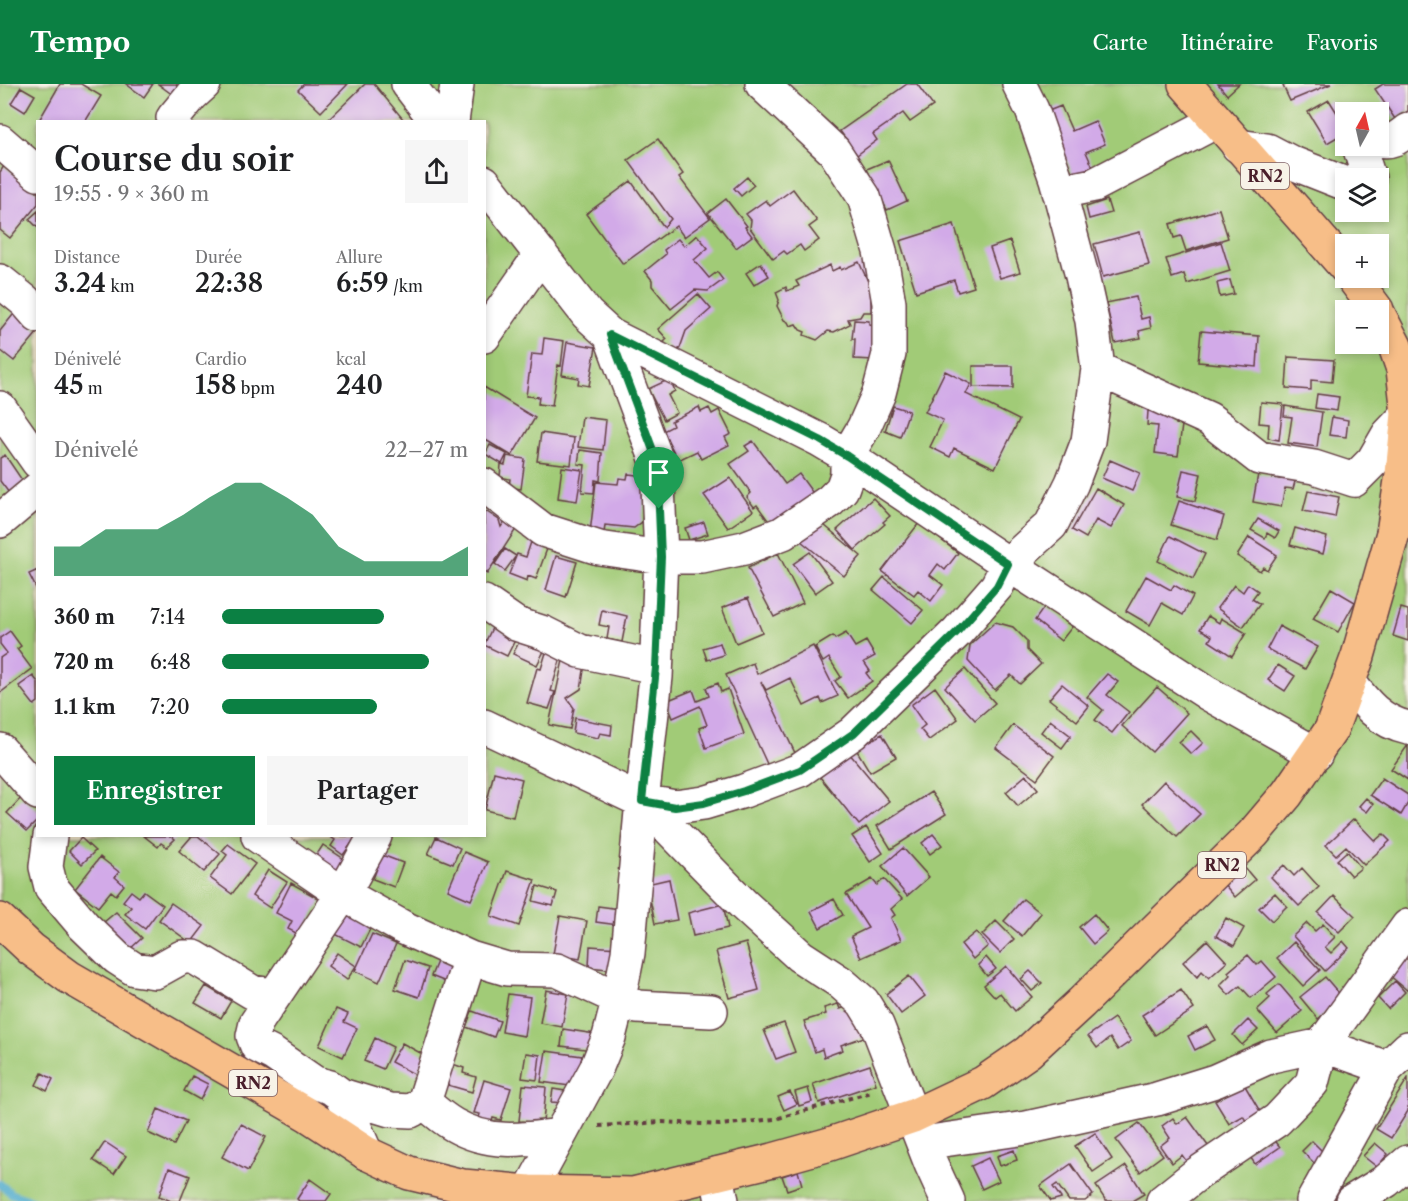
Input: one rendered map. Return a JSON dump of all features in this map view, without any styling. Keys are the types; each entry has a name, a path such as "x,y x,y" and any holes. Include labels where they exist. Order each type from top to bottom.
{"highway":[{"name":"RN2","path":"1185,84 1335,256"},
{"name":"RN2","path":"0,920 31,949 69,977 308,1115 366,1154 409,1173 452,1183 529,1197 633,1194 719,1188 830,1144 918,1129 1028,1052 1132,955 1253,834 1287,794 1331,730 1400,536 1402,474 1408,414 1403,369 1404,357 1389,331"}],"street":[{"path":"174,120 192,95 204,84"},
{"path":"408,84 435,120"},
{"path":"452,120 457,84"},
{"path":"486,487 543,530 599,548 661,557 702,556 744,548 783,533 830,501 842,489 847,476 847,456 864,427 879,393 889,354 889,303 880,251 864,197 834,152 762,84"},
{"path":"486,727 642,801 675,807 704,803 744,791 800,770 854,733 957,632 997,586 1008,564 1051,525 1072,483 1088,441 1098,369 1087,298 1059,192 1032,110 1019,84"},
{"path":"1389,141 1408,130"},
{"path":"1059,192 1094,184 1228,134 1335,180"},
{"path":"0,141 36,172"},
{"path":"486,185 587,314 610,335 820,440 847,456 1207,693 1316,754"},
{"path":"486,333 541,254"},
{"path":"0,281 25,301 36,314"},
{"path":"529,1197 596,1069 609,1037 619,998 628,953 656,668 661,557 657,461 610,335"},
{"path":"1098,369 1209,418 1259,458 1314,467 1354,480 1373,461 1388,435 1408,414"},
{"path":"0,408 36,459"},
{"path":"0,521 36,491"},
{"path":"489,614 544,633 579,651 656,668"},
{"path":"1349,682 1366,705 1383,718 1408,728"},
{"path":"0,750 36,790"},
{"path":"642,801 744,904 792,948 840,982 863,1002 877,1026 948,1201"},
{"path":"51,837 46,867 51,887 84,926 117,958 134,969 154,972 182,957 194,957 252,992 274,995"},
{"path":"259,837 343,894 404,928 470,958 507,969 557,970 637,1007 711,1011"},
{"path":"374,837 343,894 256,1023 253,1036 258,1046 315,1083 330,1087 342,1095 390,1110 411,1111 424,1102 470,958"},
{"path":"1164,1201 1197,1174 1277,1119 1312,1083 1322,1046 1408,926"},
{"path":"918,1129 1026,1128 1146,1102 1215,1081 1271,1056 1322,1046 1397,1058 1313,1201"},
{"path":"342,1095 366,1154"},
{"path":"424,1102 454,1125 486,1138 516,1141 560,1135"},
{"path":"1353,1201 1386,1181 1408,1162"}],"path":[{"path":"560,1135 591,1126 662,1122 720,1125 775,1119 900,1084"}],"green space":[{"path":"0,84 1408,84 1408,1201 0,1201"}],"building":[{"path":"60,84 81,84 101,96 86,120 39,120"},
{"path":"126,84 153,84 144,97"},
{"path":"158,84 176,84 183,90 177,98"},
{"path":"304,84 348,84 321,112 298,90"},
{"path":"365,84 374,84 403,119 330,120"},
{"path":"907,84 917,84 933,106 910,122 903,113 873,134 877,140 857,155 840,131"},
{"path":"1218,84 1239,84 1227,95"},
{"path":"1287,84 1331,84 1290,101 1283,86"},
{"path":"1383,84 1408,84 1408,111 1395,119 1389,110 1389,102 1384,102 1375,89"},
{"path":"21,87 35,95 25,112 11,103"},
{"path":"1329,100 1335,110 1335,138 1327,143 1308,112"},
{"path":"1061,106 1072,131 1095,121 1105,144 1086,152 1096,174 1076,182 1046,112"},
{"path":"658,139 683,174 679,177 710,218 684,237 676,226 623,264 586,214 631,181 664,227 671,219 628,160"},
{"path":"888,160 907,201 887,210 867,169"},
{"path":"4,166 36,191 36,206 10,238 0,230 0,172"},
{"path":"747,177 754,185 741,196 734,188"},
{"path":"793,189 817,221 809,227 819,240 804,251 800,245 787,254 784,251 773,259 750,228 751,220 746,214 766,200 770,206"},
{"path":"726,199 752,236 736,248 708,213"},
{"path":"1107,200 1111,213 1089,219 1086,207"},
{"path":"1219,209 1228,238 1186,251 1181,236 1174,238 1170,224"},
{"path":"36,213 36,226 29,219"},
{"path":"954,224 974,287 958,292 954,280 916,292 900,241"},
{"path":"1140,232 1149,265 1103,277 1094,244"},
{"path":"697,235 708,248 694,260 709,278 717,272 723,280 708,291 695,290 671,309 652,286 652,280 645,271 666,254 664,250 678,239 684,246"},
{"path":"1010,241 1020,272 1000,278 990,248"},
{"path":"1221,242 1230,271 1187,284 1184,274 1172,278 1166,259"},
{"path":"859,262 871,288 871,312 863,312 860,317 848,319 850,324 834,332 828,331 817,340 804,335 805,332 800,330 796,324 790,326 784,320 777,306 779,300 776,292 786,287 787,291 799,286 796,281 830,265 832,271 840,267 841,270"},
{"path":"761,263 769,276 754,285 746,273"},
{"path":"1230,280 1234,294 1220,297 1217,283"},
{"path":"698,294 711,309 686,331 680,348 674,354 664,342 667,339 658,329"},
{"path":"1136,297 1141,319 1149,317 1151,328 1139,331 1141,338 1115,343 1106,303"},
{"path":"17,310 36,330 36,334 14,361 0,350 0,331"},
{"path":"854,320 869,321 869,324 877,325 874,360 854,359 855,339 852,339"},
{"path":"1201,331 1259,336 1257,367 1198,362"},
{"path":"544,338 564,341 552,406 538,404 539,397 526,396 532,354 542,355"},
{"path":"567,342 596,347 589,386 578,384 579,378 562,375"},
{"path":"1288,357 1334,360 1332,382 1311,380 1311,390 1286,388"},
{"path":"973,366 1013,366 1013,388 973,387"},
{"path":"945,371 971,384 966,394 1019,420 995,468 954,448 950,457 930,447 943,420 925,412"},
{"path":"670,379 675,391 668,395 677,413 664,420 648,389"},
{"path":"486,388 535,418 512,456 486,440"},
{"path":"1317,394 1339,397 1337,411 1315,408"},
{"path":"1261,402 1283,404 1279,440 1268,438 1269,424 1259,423"},
{"path":"893,406 909,411 900,437 885,431"},
{"path":"1285,406 1322,412 1317,447 1288,443 1292,417 1284,416"},
{"path":"699,407 701,412 709,408 712,414 719,410 731,434 725,437 729,445 701,459 697,451 678,460 663,431 673,426 671,421"},
{"path":"1177,408 1176,424 1182,425 1178,456 1155,453 1158,426 1147,425 1148,411 1168,413"},
{"path":"582,417 606,420 603,450 578,447"},
{"path":"1332,417 1348,420 1346,437 1329,435"},
{"path":"541,433 574,438 571,465 537,461"},
{"path":"753,441 785,484 799,474 818,500 775,530 757,505 754,507 747,497 751,493 730,464 749,451 745,446"},
{"path":"490,445 507,454 502,464 486,455"},
{"path":"580,450 602,453 600,481 595,480 594,493 582,492 585,465 578,464"},
{"path":"5,455 24,483 9,493 0,481 0,458"},
{"path":"507,456 525,459 521,489 509,487 510,479 500,477 501,464 505,465"},
{"path":"1110,460 1140,473 1132,491 1102,478"},
{"path":"562,467 582,470 577,501 558,498"},
{"path":"1183,470 1201,474 1195,501 1177,497"},
{"path":"1282,471 1297,474 1293,489 1285,488 1281,507 1253,502 1258,474 1280,479"},
{"path":"628,474 647,476 642,522 634,528 605,525 604,534 590,533 596,482 618,484 619,478 627,479"},
{"path":"730,478 753,511 728,528 704,495"},
{"path":"1096,488 1124,505 1111,528 1096,520 1086,538 1072,530"},
{"path":"1308,491 1339,497 1335,517 1303,511"},
{"path":"873,498 890,516 883,522 885,524 855,550 837,530"},
{"path":"1179,501 1224,516 1217,540 1171,525"},
{"path":"486,512 499,520 501,527 507,518 518,526 487,574 486,573"},
{"path":"1258,519 1279,531 1275,538 1267,533 1265,538 1251,530"},
{"path":"818,520 861,556 844,576 801,541"},
{"path":"704,522 708,534 689,540 685,528"},
{"path":"919,523 958,553 945,570 938,564 930,575 943,585 931,601 918,590 914,595 882,571"},
{"path":"1295,528 1327,537 1323,554 1290,545"},
{"path":"1170,536 1205,554 1193,579 1158,561"},
{"path":"1249,537 1277,555 1267,570 1263,567 1260,571 1237,556"},
{"path":"531,542 547,549 536,579 528,576 527,581 509,574 517,554 526,557"},
{"path":"505,549 516,556 505,571 495,564"},
{"path":"810,552 832,581 815,593 793,564"},
{"path":"778,553 803,603 774,617 748,568"},
{"path":"556,556 577,562 566,597 546,590"},
{"path":"36,571 36,588 29,574"},
{"path":"1146,576 1171,590 1174,585 1193,596 1183,615 1162,603 1150,625 1126,611"},
{"path":"884,577 923,610 912,623 873,590"},
{"path":"1248,584 1258,591 1252,599 1260,604 1243,627 1217,608 1234,585 1243,592"},
{"path":"1331,588 1355,602 1338,632 1313,619"},
{"path":"748,598 762,632 736,643 722,608"},
{"path":"1045,606 1072,627 1061,641 1035,620"},
{"path":"1401,608 1408,610 1408,641 1393,636"},
{"path":"602,610 627,616 622,642 607,639 609,627 599,625"},
{"path":"1208,616 1219,623 1221,618 1246,633 1232,656 1209,641 1212,636 1200,629"},
{"path":"995,622 1013,627 1027,641 1027,650 1041,664 1020,684 1011,675 995,690 968,661 970,645"},
{"path":"493,626 516,638 507,656 486,646"},
{"path":"1279,626 1318,647 1305,669 1267,649"},
{"path":"10,631 21,646 17,649 32,669 0,693 0,658 7,653 0,644 0,638"},
{"path":"846,633 855,647 866,641 875,656 864,662 870,671 866,673 872,681 848,698 835,681 841,677 829,658 823,662 815,647 833,636 835,639"},
{"path":"520,640 544,651 537,665 513,654"},
{"path":"720,643 724,655 707,660 703,648"},
{"path":"548,646 563,651 551,691 555,692 549,709 527,703 537,668 541,669"},
{"path":"813,646 838,696 822,703 820,698 804,706 790,678 766,690 761,682 795,753 768,766 726,675 753,663 757,674"},
{"path":"563,660 585,664 581,689 567,698 574,708 570,729 549,725"},
{"path":"1278,665 1295,676 1285,691 1268,680"},
{"path":"965,669 995,703 975,720 945,687"},
{"path":"1107,674 1118,682 1107,695 1129,712 1112,733 1095,720 1103,710 1087,697"},
{"path":"33,676 36,680 36,704 34,705 19,686"},
{"path":"718,683 721,692 728,689 744,734 706,748 699,728 707,725 700,706 673,718 666,701 693,690 697,701 709,696 706,688"},
{"path":"1062,684 1089,706 1077,721 1049,699"},
{"path":"935,687 958,719 929,740 920,729 925,725 911,705"},
{"path":"1157,687 1187,713 1152,752 1122,726"},
{"path":"575,718 612,725 611,735 600,733 598,738 573,733"},
{"path":"1050,720 1071,736 1062,748 1041,732"},
{"path":"1013,725 1054,756 1037,779 996,748"},
{"path":"1191,731 1203,743 1191,754 1179,742"},
{"path":"882,734 896,757 870,772 856,749"},
{"path":"1408,745 1408,780 1391,769"},
{"path":"849,753 889,801 859,825 820,777"},
{"path":"494,772 522,779 513,817 486,810"},
{"path":"1026,775 1038,789 1018,806 1006,792"},
{"path":"1382,778 1408,795 1408,803 1401,815 1370,795"},
{"path":"1164,781 1200,814 1177,837 1142,804"},
{"path":"931,792 946,814 891,849 877,826"},
{"path":"22,797 36,809 36,822 27,831 7,813"},
{"path":"1366,798 1373,804 1367,812 1359,806"},
{"path":"1354,819 1375,841 1383,834 1390,841 1364,865 1346,846 1336,855 1326,845"},
{"path":"866,827 883,853 870,862 852,836"},
{"path":"933,834 942,845 930,854 922,843"},
{"path":"145,837 172,837 175,839 167,847 161,843 158,847"},
{"path":"191,837 199,837 220,854 204,872 179,851"},
{"path":"330,837 356,837 343,855 331,846 335,840"},
{"path":"436,837 460,848 453,864 428,854"},
{"path":"81,838 95,851 82,864 69,851"},
{"path":"228,844 255,864 232,894 210,878 227,855 222,851"},
{"path":"323,845 350,863 342,876 314,859"},
{"path":"903,848 929,877 907,896 882,866"},
{"path":"1347,851 1361,868 1351,876 1337,860"},
{"path":"464,852 488,862 471,900 448,890"},
{"path":"382,855 403,863 394,887 373,879"},
{"path":"100,857 119,872 115,877 124,885 116,895 111,891 98,907 75,889"},
{"path":"1284,865 1294,876 1302,868 1319,887 1299,906 1271,877"},
{"path":"1244,867 1255,880 1235,897 1224,884"},
{"path":"268,870 287,882 270,908 252,896"},
{"path":"507,871 535,880 519,926 491,916"},
{"path":"669,879 677,920 655,924 647,884"},
{"path":"872,879 877,885 884,879 902,899 891,909 895,915 891,918 901,940 861,958 851,936 868,928 846,894"},
{"path":"291,883 321,900 302,936 288,929 292,921 276,913"},
{"path":"537,886 557,892 553,906 533,901"},
{"path":"131,891 139,897 144,891 163,905 145,929 125,914 131,907 123,901"},
{"path":"1275,893 1287,906 1272,921 1259,908"},
{"path":"1334,896 1355,916 1339,932 1318,913"},
{"path":"834,899 843,915 820,928 811,911"},
{"path":"1023,899 1041,913 1022,936 1004,921"},
{"path":"171,903 204,926 191,943 159,920"},
{"path":"723,904 728,928 693,936 688,913"},
{"path":"598,906 620,909 618,925 596,922"},
{"path":"116,912 142,938 130,949 104,922"},
{"path":"341,912 371,927 361,947 331,932"},
{"path":"1094,914 1108,931 1093,944 1079,927"},
{"path":"560,916 587,921 580,959 553,954"},
{"path":"1226,918 1244,928 1234,946 1216,936"},
{"path":"996,921 1014,939 1000,953 982,935"},
{"path":"1307,923 1315,931 1323,924 1335,937 1325,947 1331,953 1343,941 1349,948 1325,971 1293,936"},
{"path":"976,932 988,946 973,959 961,944"},
{"path":"372,934 396,944 379,982 355,971"},
{"path":"1207,940 1227,962 1209,978 1202,971 1197,977 1183,962"},
{"path":"1294,942 1320,970 1303,986 1277,958"},
{"path":"746,943 759,990 729,998 716,951"},
{"path":"590,946 618,948 616,970 589,967"},
{"path":"337,953 356,966 347,980 328,966"},
{"path":"1248,955 1257,965 1262,961 1276,977 1251,998 1240,986 1229,995 1220,985 1230,975 1228,972"},
{"path":"986,957 996,969 987,976 978,965"},
{"path":"1404,957 1408,960 1408,991 1389,975"},
{"path":"438,959 458,968 451,984 431,976"},
{"path":"405,960 428,968 419,997 395,989"},
{"path":"1006,966 1032,997 1015,1011 1000,993 995,997 984,985"},
{"path":"1030,971 1042,983 1032,991 1021,979"},
{"path":"909,976 925,996 901,1014 886,994"},
{"path":"1325,977 1343,998 1318,1019 1300,997"},
{"path":"1395,981 1405,992 1388,1009 1378,998"},
{"path":"1279,984 1302,1011 1277,1033 1257,1010 1270,998 1267,994"},
{"path":"206,986 231,1001 221,1018 195,1003"},
{"path":"546,990 568,994 562,1027 540,1023"},
{"path":"1181,990 1194,1009 1155,1035 1142,1015"},
{"path":"508,994 530,997 524,1036 502,1032"},
{"path":"838,1004 840,1009 853,1005 864,1037 841,1045 843,1050 824,1057 822,1049 815,1052 804,1021 826,1014 824,1008"},
{"path":"336,1009 348,1014 344,1022 357,1028 343,1057 319,1046"},
{"path":"472,1011 500,1021 494,1037 466,1027"},
{"path":"1114,1018 1131,1041 1118,1050 1110,1038 1097,1048 1088,1036"},
{"path":"1248,1020 1258,1030 1242,1045 1233,1035"},
{"path":"784,1023 795,1052 776,1059 764,1030"},
{"path":"1207,1026 1215,1040 1195,1050 1188,1036"},
{"path":"563,1029 595,1034 593,1050 561,1046"},
{"path":"375,1038 393,1047 383,1069 364,1061"},
{"path":"402,1043 426,1056 416,1075 391,1062"},
{"path":"546,1051 582,1056 577,1087 541,1082"},
{"path":"526,1053 540,1055 537,1080 522,1078"},
{"path":"450,1063 464,1068 463,1073 476,1077 472,1092 444,1084"},
{"path":"870,1065 876,1084 819,1103 813,1084"},
{"path":"42,1073 53,1079 47,1091 36,1085"},
{"path":"192,1076 208,1084 200,1100 184,1091"},
{"path":"1408,1078 1408,1111 1391,1138 1376,1129"},
{"path":"484,1080 511,1088 501,1120 493,1118 491,1125 478,1121 480,1114 474,1113"},
{"path":"1244,1084 1265,1120 1251,1129 1243,1116 1229,1124 1215,1101"},
{"path":"523,1085 546,1087 543,1123 519,1121"},
{"path":"808,1088 812,1102 799,1106 795,1092"},
{"path":"553,1089 565,1091 564,1103 551,1102"},
{"path":"790,1092 797,1104 784,1110 778,1097"},
{"path":"158,1109 186,1121 174,1145 148,1133"},
{"path":"1187,1117 1211,1150 1192,1169 1182,1155 1172,1163 1160,1146 1170,1138 1162,1126 1173,1118 1177,1124"},
{"path":"1139,1123 1163,1155 1140,1172 1116,1140"},
{"path":"241,1124 266,1137 248,1171 222,1157"},
{"path":"1095,1133 1112,1159 1093,1172 1075,1146"},
{"path":"1271,1135 1280,1147 1255,1164 1246,1151"},
{"path":"1312,1141 1327,1156 1317,1166 1302,1151"},
{"path":"105,1142 126,1156 114,1174 93,1160"},
{"path":"1375,1143 1388,1154 1377,1167 1363,1156"},
{"path":"1014,1150 1017,1160 1000,1166 997,1156"},
{"path":"988,1158 999,1181 982,1189 971,1166"},
{"path":"1071,1164 1093,1195 1085,1201 1069,1201 1057,1184 1053,1187 1061,1198 1051,1201 1040,1186"},
{"path":"1126,1166 1144,1194 1132,1201 1106,1201 1096,1186"},
{"path":"169,1168 190,1176 180,1201 171,1201 159,1196"},
{"path":"798,1171 802,1185 787,1190 782,1176"},
{"path":"310,1179 331,1194 326,1201 299,1201 297,1199"}],"waterway":[{"path":"0,1184 12,1194 33,1201"}],"route":[{"path":"610,335 820,440 1008,564 997,586 957,632 904,681 854,733 800,770 704,803 675,807 642,801 656,677 661,557 659,509 657,461 610,335"}]}
